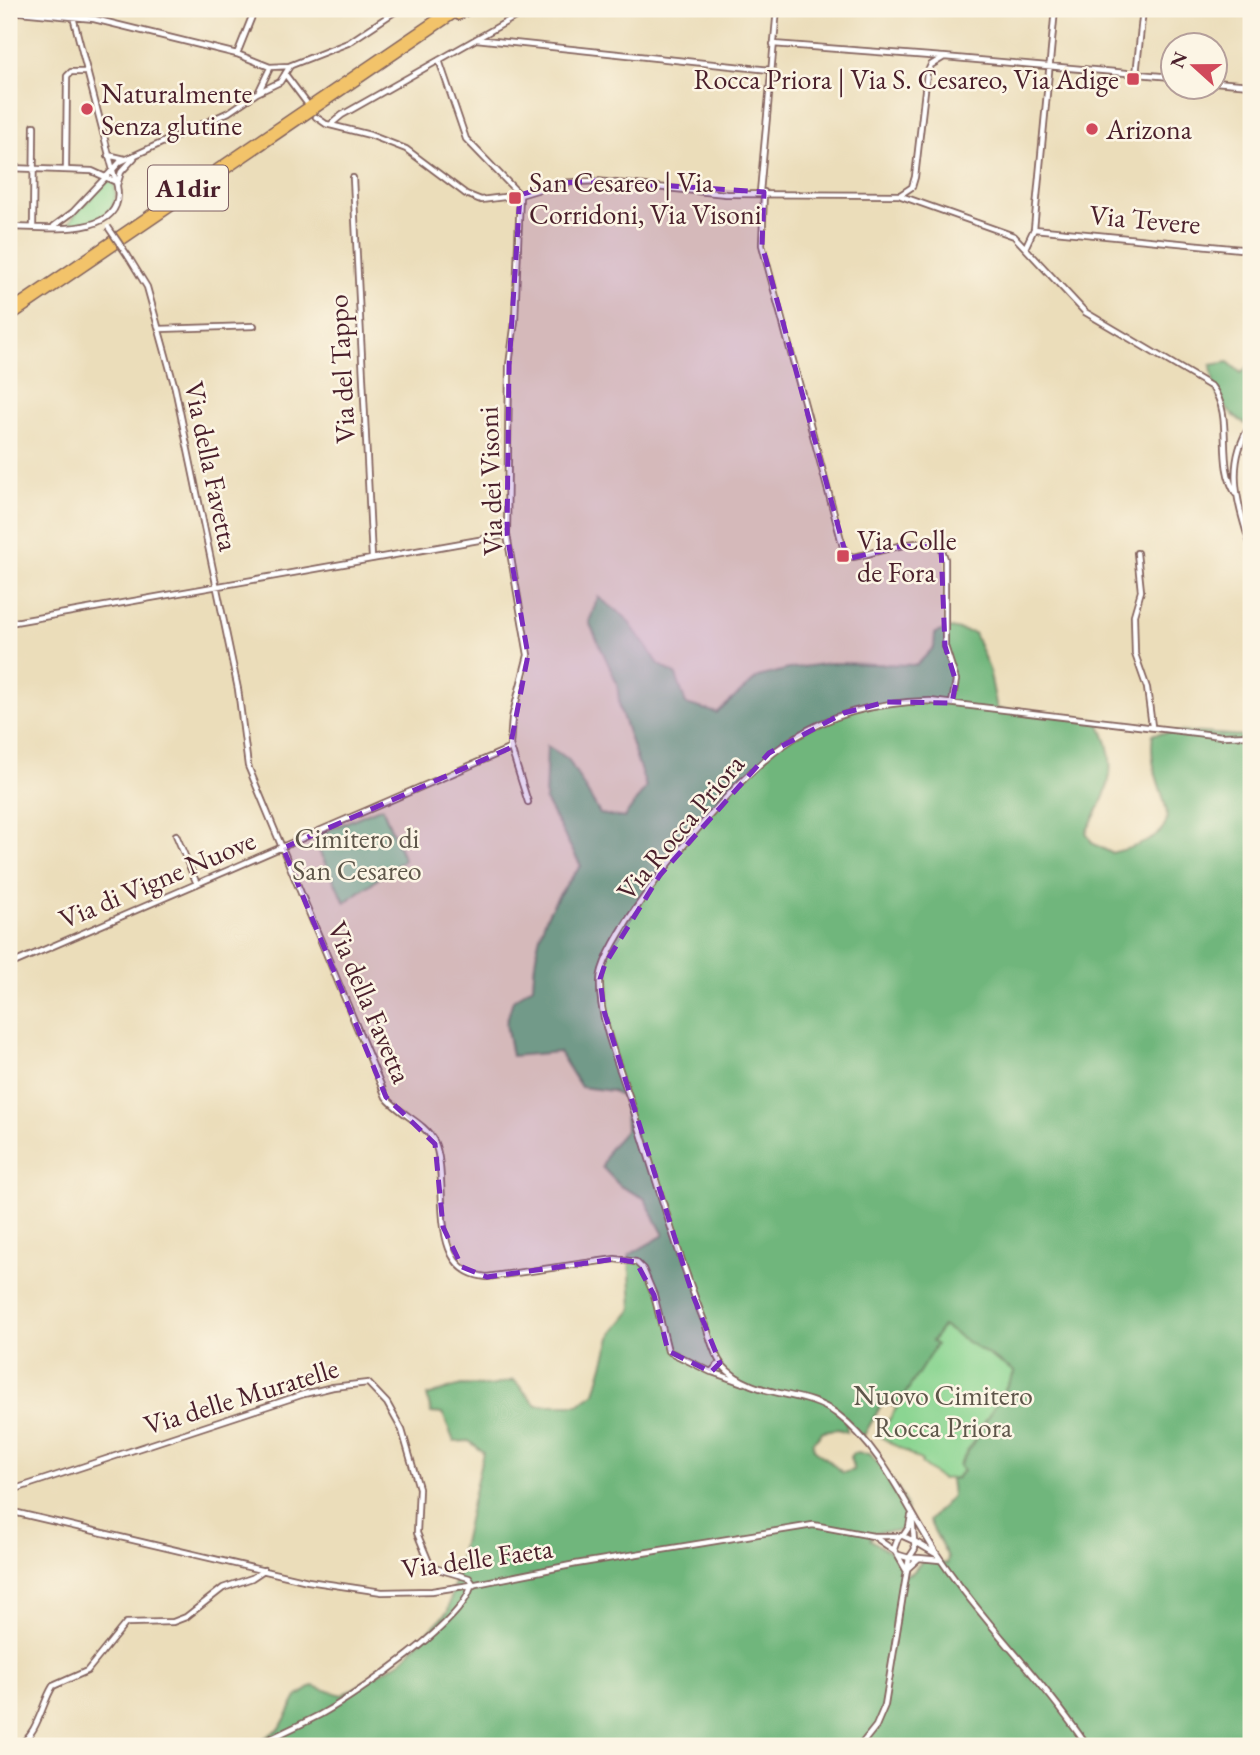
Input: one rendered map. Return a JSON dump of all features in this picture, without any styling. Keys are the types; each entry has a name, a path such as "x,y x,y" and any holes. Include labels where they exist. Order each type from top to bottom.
{"highway":[{"name":"A1dir","path":"9,310 451,9"},
{"name":"A1dir","path":"9,318 462,9"},
{"path":"439,25 472,9"}],"street":[{"path":"61,9 237,54 259,65 271,67 295,64 348,43 399,9"},
{"path":"237,54 255,9"},
{"path":"330,125 342,115 529,9"},
{"path":"777,9 770,70 761,245 844,549 853,557 910,545 934,543 941,547 945,559 945,646 956,680 952,703"},
{"path":"1026,246 1034,229 1055,9"},
{"path":"1136,75 1143,9"},
{"path":"9,11 71,12"},
{"path":"9,227 91,226 103,220 118,205 116,184 71,12"},
{"path":"476,39 770,70"},
{"path":"773,44 1158,76"},
{"path":"900,195 912,187 915,177 927,74 931,65 944,57"},
{"path":"439,60 466,139 520,195"},
{"path":"50,227 73,212 112,170 136,155 226,114 257,93 278,83 295,64"},
{"path":"259,65 270,81 294,86"},
{"path":"257,93 271,67"},
{"path":"280,67 306,102"},
{"path":"66,170 67,76 69,72 86,72"},
{"path":"1228,83 1251,85"},
{"path":"316,117 330,125 369,135 406,149 472,198 492,200 560,183 596,181 726,194 762,192 900,195 909,201 1007,233 1026,246 1085,312 1212,387 1221,408 1225,471 1236,494 1251,547"},
{"path":"33,227 34,126"},
{"path":"108,155 127,161"},
{"path":"116,184 127,161"},
{"path":"9,169 94,172 116,184"},
{"name":"Via del Tappo","path":"353,178 372,558"},
{"name":"Via dei Visoni","path":"520,195 515,321 509,365 507,535 528,655 512,718 511,748 528,802"},
{"path":"66,227 73,212"},
{"name":"Via della Favetta","path":"103,220 146,284 159,329 241,704 248,766 386,1097 405,1116 425,1129 435,1144 443,1227 452,1252 462,1267 471,1274 487,1277 615,1259 636,1262 643,1269 654,1295 668,1351 711,1372"},
{"name":"Via Tevere","path":"1034,229 1251,250"},
{"path":"159,329 254,326"},
{"path":"1236,494 1237,457 1251,424"},
{"path":"9,622 507,535"},
{"path":"1137,553 1141,591 1134,615 1135,654 1147,688 1152,726"},
{"name":"Via Rocca Priora","path":"941,1560 896,1482 836,1413 806,1400 746,1384 720,1363 692,1293 616,1053 600,979 605,964 660,874 755,767 780,745 844,713 886,702 952,703 1226,736 1251,735"},
{"name":"Via di Vigne Nuove","path":"9,965 511,748"},
{"path":"176,835 197,884"},
{"path":"720,1363 711,1372 746,1384"},
{"name":"Via delle Muratelle","path":"9,1491 303,1394 368,1383 379,1393 402,1430 419,1488 417,1533 431,1567 469,1578 472,1585"},
{"path":"906,1573 895,1543 911,1522 909,1507"},
{"path":"860,1746 876,1726 888,1697 906,1573 909,1558 915,1549 909,1507"},
{"name":"Via delle Faeta","path":"9,1511 334,1586 383,1592 432,1591 472,1585 576,1564 813,1525 873,1536 901,1537"},
{"path":"873,1536 897,1554 909,1558 941,1560"},
{"path":"901,1537 914,1541 941,1560 1050,1694 1087,1746"},
{"path":"906,1573 919,1558"},
{"path":"18,1746 25,1742 40,1719 53,1686 87,1671 126,1623 173,1622 186,1616 223,1588 252,1578 264,1570"},
{"path":"255,1746 332,1708 424,1645 462,1603 472,1585"}],"highlighted area":[{"path":"596,181 764,192 762,245 847,559 902,546 941,547 945,646 956,682 952,703 886,702 844,713 769,753 660,875 605,964 600,979 604,1011 692,1293 720,1363 711,1372 668,1351 654,1295 636,1262 615,1259 487,1277 462,1267 443,1227 435,1144 386,1097 283,848 510,748 528,655 507,535 509,365 520,195 560,183"}],"green space":[{"path":"108,180 114,182 116,193 111,210 105,216 89,223 68,225 75,214"},
{"path":"1228,362 1241,373 1251,364 1251,428 1226,409 1215,388 1211,365"},
{"path":"598,597 625,617 659,664 676,675 686,704 717,713 758,677 830,663 917,665 934,647 935,633 951,628 974,633 989,669 997,709 1097,720 1105,736 1111,764 1101,804 1086,832 1092,843 1111,853 1141,844 1159,834 1166,822 1166,809 1152,757 1153,734 1190,732 1251,736 1251,1746 252,1746 280,1728 297,1697 313,1686 342,1695 401,1661 448,1611 483,1452 469,1441 454,1442 443,1414 431,1413 427,1396 461,1385 491,1386 514,1380 536,1405 578,1405 595,1393 612,1334 632,1309 629,1255 664,1235 644,1198 620,1186 602,1167 609,1149 626,1130 625,1099 612,1091 581,1087 559,1052 512,1056 506,1024 513,1000 533,986 540,935 551,908 581,866 545,800 547,746 568,759 600,814 624,818 646,787 620,709 617,683 589,622","holes":["943,1326 1015,1372 959,1466 963,1471 957,1478 950,1479 952,1496 929,1521 948,1557 947,1564 923,1560 912,1573 904,1575 895,1556 870,1539 876,1532 899,1531 908,1521 905,1502 895,1484 870,1454 853,1453 850,1457 854,1470 843,1473 814,1449 813,1442 823,1431 838,1429 847,1432 846,1422 863,1437 883,1402 897,1407 936,1345 932,1341"]},
{"name":"Cimitero di San Cesareo","path":"382,807 404,860 345,902 312,837"},
{"name":"Nuovo Cimitero Rocca Priora","path":"943,1326 1015,1372 959,1465 963,1470 957,1478 941,1479 921,1464 922,1461 879,1436 935,1346 932,1341"}],"place":[{"name":"Rocca Priora | Via S. Cesareo, Via Adige","path":"1133,79"},
{"name":"Naturalmente Senza glutine","path":"87,109"},
{"name":"Arizona","path":"1092,129"},
{"name":"San Cesareo | Via Corridoni, Via Visoni","path":"515,198"},
{"name":"Via Colle de Fora","path":"843,556"}]}
